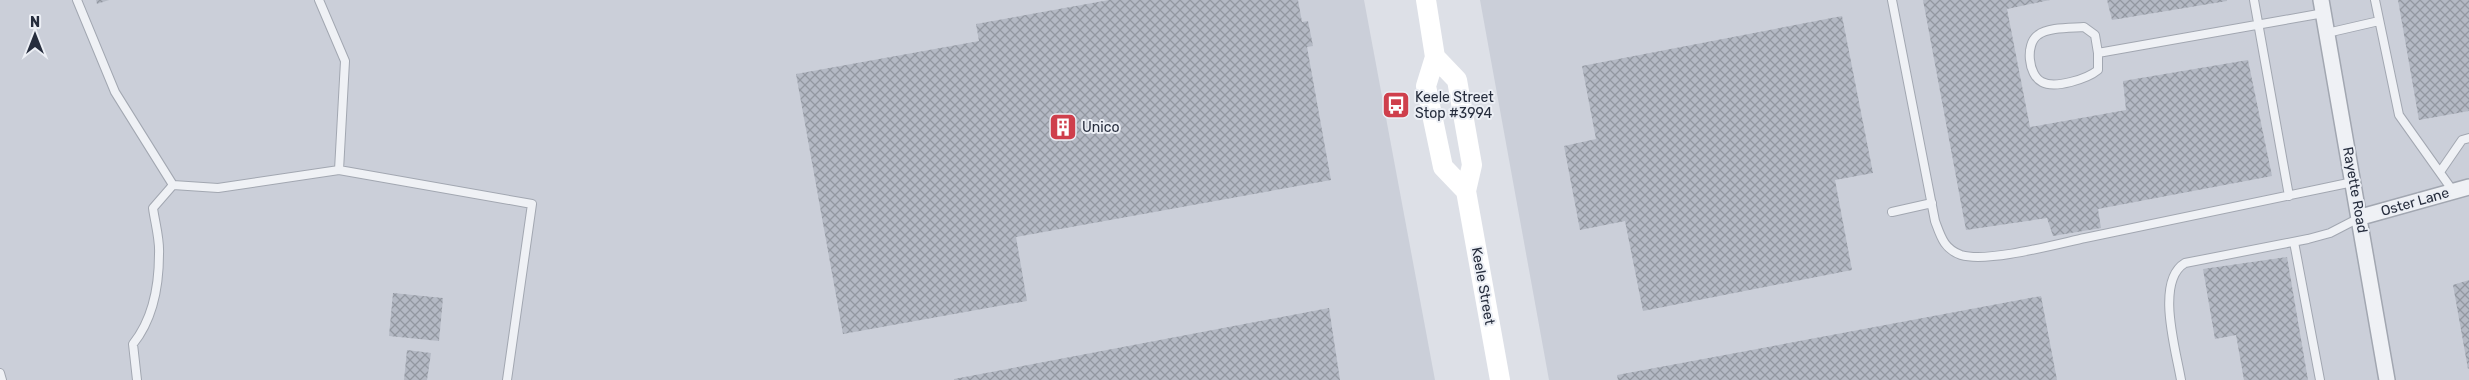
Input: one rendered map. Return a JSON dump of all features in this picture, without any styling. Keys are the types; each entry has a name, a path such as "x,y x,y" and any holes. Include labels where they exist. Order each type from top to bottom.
{"main road":[{"path":"1426,0 1435,57 1426,86 1443,167 1466,191"},
{"name":"Keele Street","path":"1435,57 1457,80 1472,165 1466,191 1500,380"}],"street":[{"name":"Rayette Road","path":"2322,7 2361,217 2387,380"},
{"name":"Oster Lane","path":"2361,217 2469,187"}],"lane":[{"path":"77,0 115,92 173,185"},
{"path":"319,0 345,61 339,170"},
{"path":"1892,0 1932,203 1941,238 1948,249 1963,256 1987,256 2049,246 2354,182"},
{"path":"2254,0 2289,196"},
{"path":"2375,0 2399,114 2453,191"},
{"path":"2098,53 2259,24 2322,7"},
{"path":"2327,33 2379,21"},
{"path":"2084,26 2095,35 2098,53 2098,70 2090,76 2052,84 2042,83 2034,76 2030,56 2031,43 2037,35 2043,32 2084,26"},
{"path":"2440,172 2462,140 2469,138"},
{"path":"173,185 218,188 339,170 532,204 507,380"},
{"path":"137,380 133,344 141,334 152,312 160,253 153,208 173,185"},
{"path":"1892,212 1932,203"},
{"path":"2181,380 2168,291 2177,268 2185,263 2294,242 2330,233 2361,217"},
{"path":"2294,242 2320,380"},
{"path":"0,373 2,380"}],"shaded area":[{"path":"0,0 1364,0 1435,380 0,380"},
{"path":"1480,0 2469,0 2469,380 1549,380"}],"building":[{"path":"96,0 109,0 97,4"},
{"name":"Unico","path":"1109,0 1298,0 1302,22 1308,21 1313,46 1307,47 1331,180 1016,237 1027,301 843,334 796,74 979,41 976,24"},
{"path":"1923,0 2050,0 2007,9 2030,127 2126,110 2123,81 2248,60 2272,176 2098,209 2101,228 2053,236 2047,218 1966,230"},
{"path":"2107,0 2227,0 2227,1 2112,20"},
{"path":"2398,0 2469,0 2469,111 2419,120"},
{"path":"1842,16 1873,173 1835,180 1852,270 1643,311 1625,221 1580,230 1564,146 1596,139 1582,66"},
{"path":"2287,257 2308,380 2244,380 2236,335 2215,339 2203,269"},
{"path":"2469,280 2469,368 2468,369 2453,285"},
{"path":"393,293 443,298 439,341 389,336"},
{"path":"2041,296 2057,380 1618,380 1617,375"},
{"path":"1329,308 1340,380 954,380 954,379"},
{"path":"407,350 431,353 427,380 404,380"}],"place":[{"name":"Keele Street Stop #3994","path":"1396,105"},
{"name":"Unico","path":"1063,127"}]}
